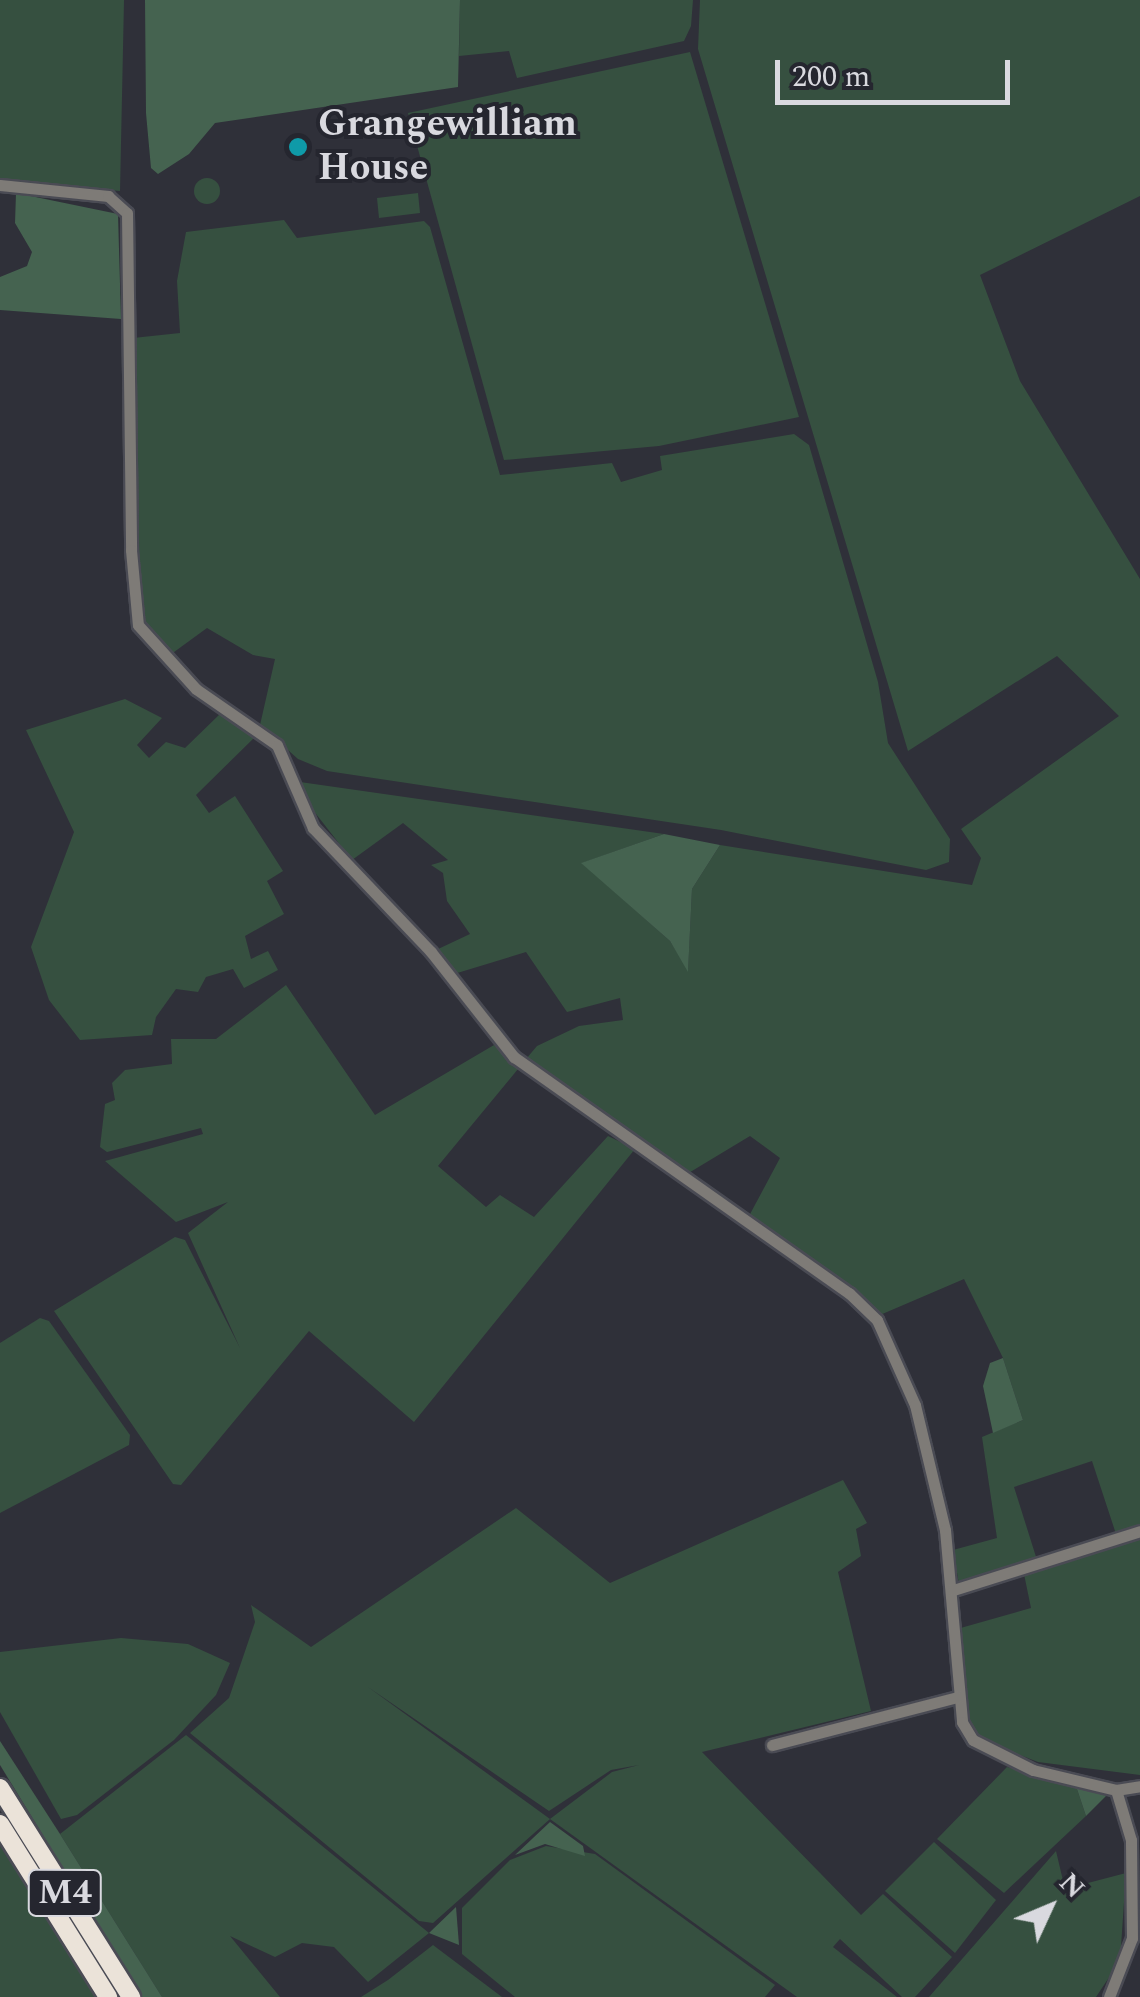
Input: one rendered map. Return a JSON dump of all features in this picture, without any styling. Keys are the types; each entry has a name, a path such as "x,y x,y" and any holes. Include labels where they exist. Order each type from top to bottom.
{"highway":[{"name":"M4","path":"0,1788 132,1997"},
{"name":"M4","path":"0,1824 108,1997"}],"street":[{"path":"0,185 108,196 122,204 138,625 196,689 277,744 314,828 431,952 514,1057 849,1293 877,1320 915,1406 953,1590 958,1697 973,1740 1033,1770 1116,1790 1140,1786"},
{"path":"953,1590 1140,1531"},
{"path":"772,1745 958,1697"},
{"path":"1108,1997 1132,1938 1131,1840 1116,1790"}],"green space":[{"path":"0,0 124,0 120,191 0,181"},
{"path":"145,0 460,0 458,87 215,123 189,154 158,174 151,168 146,113"},
{"path":"460,0 693,0 691,26 684,41 517,78 509,51 459,56"},
{"path":"700,0 1140,0 1140,196 980,275 1020,381 1140,579 1140,1527 1116,1534 1092,1461 1014,1487 1037,1560 959,1584 953,1550 997,1538 982,1437 1023,1420 1003,1358 964,1279 880,1315 749,1216 780,1158 750,1136 687,1174 526,1059 537,1046 579,1026 623,1020 620,998 567,1012 526,952 454,974 436,950 470,934 447,901 443,873 431,865 448,860 403,823 352,860 309,805 300,782 664,834 582,863 670,941 688,970 692,889 720,845 972,885 981,858 961,829 1119,716 1057,656 908,751 698,49"},
{"path":"690,52 799,417 659,446 504,460 408,113"},
{"path":"207,178 216,182 220,191 216,200 207,204 198,200 194,191 198,182"},
{"path":"16,193 118,214 121,319 0,310 0,277 27,266 32,252 15,223"},
{"path":"418,193 420,213 379,218 377,198"},
{"path":"284,220 297,238 424,221 430,227 500,475 612,463 621,482 662,470 660,456 794,434 809,445 878,682 888,743 950,839 949,862 926,870 721,830 327,771 298,759 260,725 275,659 253,655 207,628 170,655 140,620 137,606 133,338 180,333 177,281 186,232"},
{"path":"125,699 162,718 137,745 149,758 166,742 185,748 222,712 258,734 196,795 209,813 235,796 283,871 267,881 284,914 245,936 251,959 268,951 278,970 244,988 233,969 206,977 198,992 176,989 156,1017 152,1035 80,1040 49,1000 31,947 74,832 26,730"},
{"path":"664,834 720,845 692,889 688,972 670,941 581,863"},
{"path":"286,985 375,1115 494,1045 518,1069 438,1166 486,1207 500,1195 534,1217 608,1136 635,1149 414,1422 309,1331 181,1485 173,1484 54,1311 175,1237 185,1240 240,1348 188,1233 228,1202 176,1222 105,1161 203,1134 201,1128 107,1152 100,1147 105,1104 115,1100 112,1083 125,1070 172,1064 171,1039 216,1039"},
{"path":"40,1318 49,1321 130,1435 129,1445 0,1513 0,1343"},
{"path":"1003,1358 1023,1420 993,1433 983,1386 990,1363"},
{"path":"843,1480 867,1523 856,1529 861,1556 838,1572 871,1711 702,1752 861,1915 883,1894 952,1957 915,1997 902,1997 840,1939 833,1947 897,1997 797,1997 550,1819 433,1923 419,1921 190,1733 229,1698 255,1622 251,1605 311,1647 516,1508 610,1583","holes":["368,1687 549,1811 611,1770 639,1765 612,1772 550,1819"]},
{"path":"1140,1537 1140,1775 1038,1762 978,1739 969,1721 957,1629 1031,1608 1024,1574"},
{"path":"121,1638 188,1644 230,1663 216,1695 174,1740 77,1815 61,1819 0,1712 0,1652"},
{"path":"186,1735 429,1933 368,1982 334,1947 302,1943 275,1957 230,1936 280,1997 162,1997 60,1834"},
{"path":"0,1741 162,1997 142,1997 0,1765"},
{"path":"1007,1767 1076,1786 1086,1816 1004,1893 937,1839"},
{"path":"1076,1786 1102,1788 1107,1795 1086,1816"},
{"path":"550,1822 583,1846 585,1856 545,1844 515,1855"},
{"path":"934,1842 996,1900 955,1953 885,1891"},
{"path":"0,1846 98,1997 0,1997"},
{"path":"546,1846 595,1854 775,1985 765,1997 515,1997 462,1954 462,1908 510,1860"},
{"path":"1056,1851 1065,1889 1126,1873 1120,1961 1096,1997 929,1997"},
{"path":"456,1907 459,1945 429,1933"},
{"path":"433,1945 502,1997 361,1997 388,1980"}],"place":[{"name":"Grangewilliam House","path":"298,147"}]}
